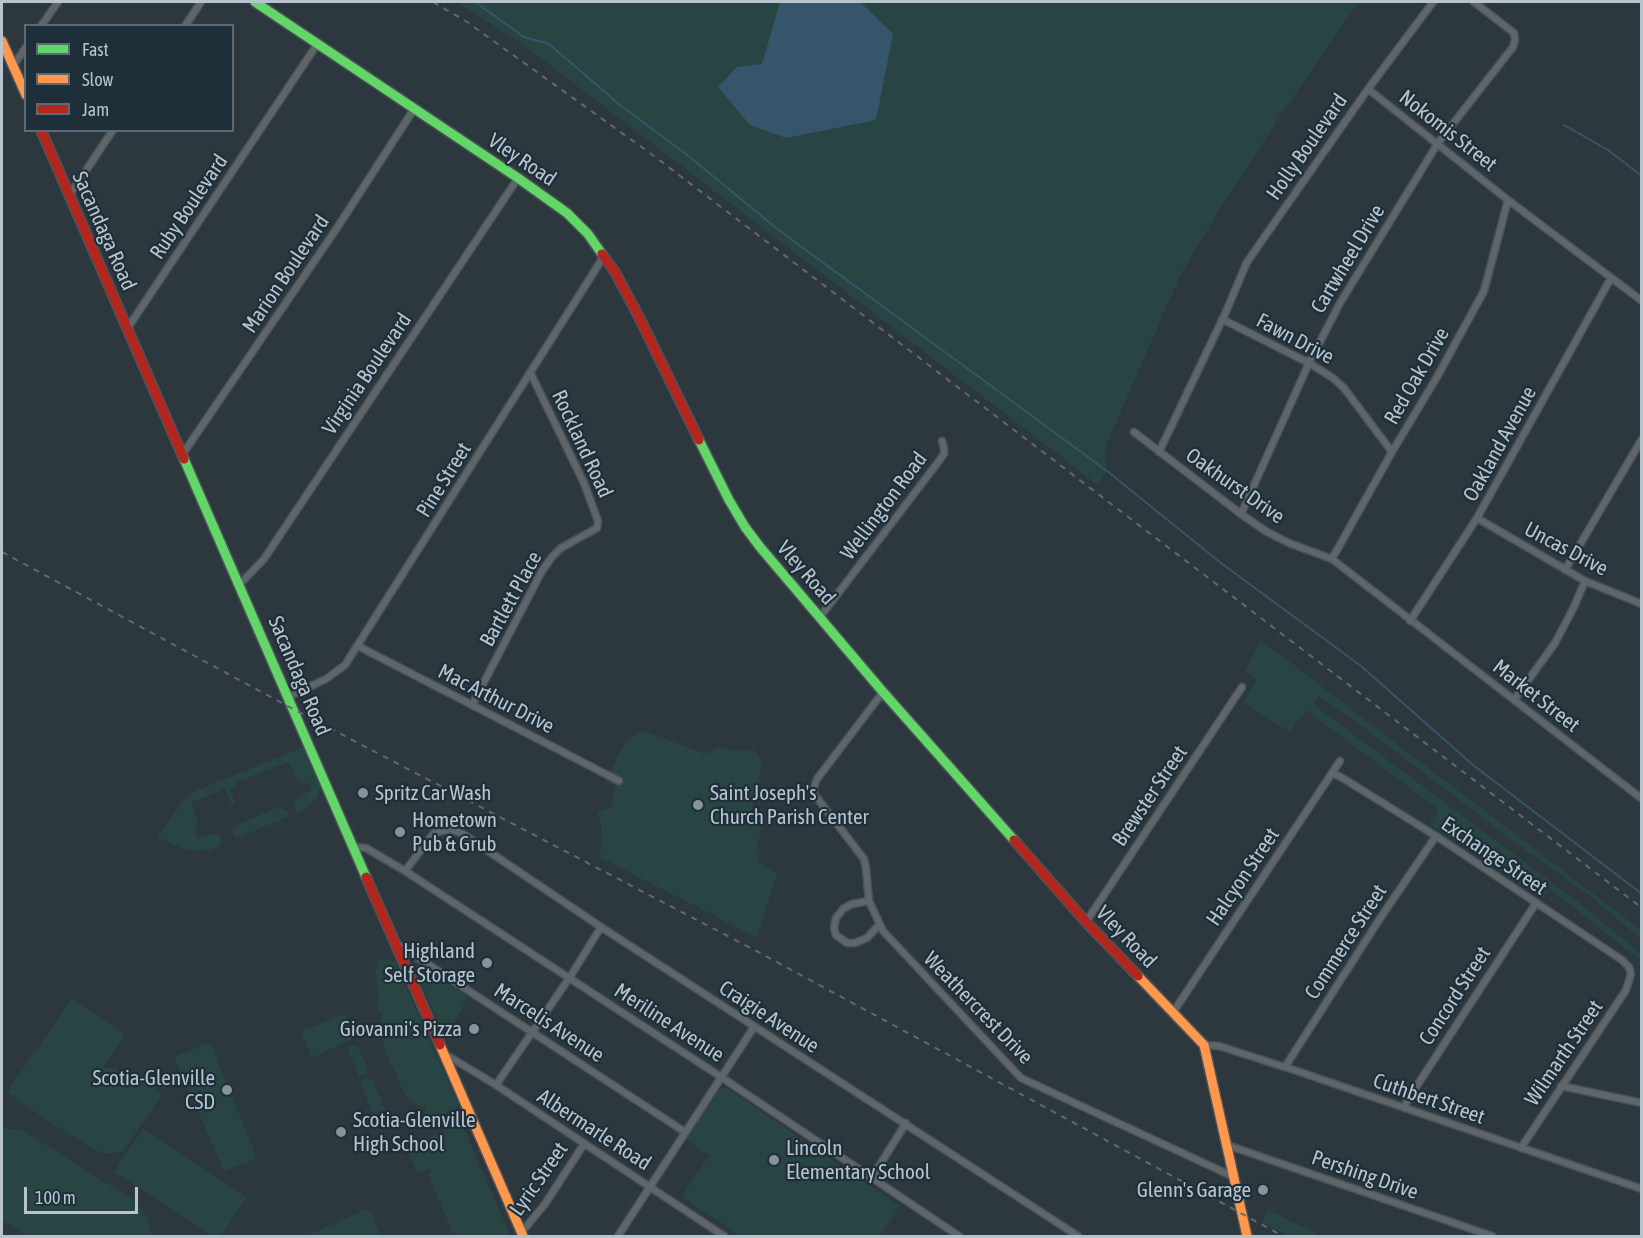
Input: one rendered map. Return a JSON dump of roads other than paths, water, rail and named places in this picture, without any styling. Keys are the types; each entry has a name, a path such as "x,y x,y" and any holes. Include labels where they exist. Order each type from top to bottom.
{"street":[{"path":"42,24 58,2"},
{"path":"186,24 201,2"},
{"name":"Vley Road","path":"255,2 518,178 567,213 588,234 604,256 639,317 719,481 745,527 883,692 1086,922 1174,1011 1204,1045 1247,1236"},
{"name":"Holly Boulevard","path":"1159,452 1247,262 1432,2"},
{"name":"Cartwheel Drive","path":"1241,514 1308,363 1340,303 1438,143 1509,55 1515,40 1514,33 1474,2"},
{"path":"2,41 24,91"},
{"name":"Ruby Boulevard","path":"127,329 318,43"},
{"path":"13,66 24,50"},
{"name":"Nokomis Street","path":"1368,89 1508,200 1641,301"},
{"name":"Marion Boulevard","path":"182,455 337,228 414,109"},
{"name":"Sacandaga Road","path":"42,132 522,1235"},
{"path":"69,196 112,132"},
{"name":"Virginia Boulevard","path":"240,584 264,559 518,178"},
{"name":"Red Oak Drive","path":"1332,559 1484,291 1508,200"},
{"name":"Pine Street","path":"288,697 326,679 345,664 358,646 604,256"},
{"name":"Oakland Avenue","path":"1410,621 1477,518 1611,278"},
{"name":"Fawn Drive","path":"1222,319 1333,378 1344,388 1392,452"},
{"name":"Rockland Road","path":"531,374 584,483 598,521 597,528"},
{"name":"Oakhurst Drive","path":"1134,432 1241,514 1289,543 1332,559 1410,621"},
{"path":"1565,570 1641,440"},
{"name":"Wellington Road","path":"820,617 944,454 942,441"},
{"name":"Uncas Drive","path":"1477,518 1565,570 1641,604"},
{"name":"Bartlett Place","path":"472,705 542,571 561,548 597,528"},
{"path":"1514,700 1555,643 1585,580"},
{"name":"Market Street","path":"1410,621 1641,799"},
{"name":"Mac Arthur Drive","path":"358,646 619,782"},
{"name":"Brewster Street","path":"1086,922 1242,687"},
{"name":"Weathercrest Drive","path":"883,692 817,779 814,794 864,860 869,901 879,925 1021,1078 1234,1177"},
{"name":"Halcyon Street","path":"1174,1011 1340,761"},
{"name":"Exchange Street","path":"1332,773 1436,836 1622,960 1629,967 1631,974"},
{"name":"Craigie Avenue","path":"405,871 428,838 442,830 463,834 601,927 1078,1236"},
{"name":"Commerce Street","path":"1285,1067 1436,836"},
{"name":"Meriline Avenue","path":"354,847 366,848 405,871 570,977 959,1236"},
{"path":"869,901 852,904 843,909 836,918 834,928 836,934 847,943 855,944 867,938 879,925"},
{"name":"Concord Street","path":"1404,1108 1408,1098 1536,903"},
{"path":"496,1085 570,977 601,927"},
{"name":"Marcelis Avenue","path":"394,942 685,1132"},
{"name":"Wilmarth Street","path":"1521,1148 1626,990 1631,974"},
{"path":"618,1236 754,1027"},
{"name":"Cuthbert Street","path":"1204,1045 1219,1046 1285,1067 1641,1189"},
{"name":"Albermarle Road","path":"445,1054 496,1085 724,1236"},
{"path":"1561,1086 1641,1103"},
{"path":"871,1179 906,1124"},
{"name":"Lyric Street","path":"522,1235 538,1215 584,1144"},
{"name":"Pershing Drive","path":"1227,1145 1492,1236"}],"water":[{"path":"780,2 860,2 893,34 876,120 786,138 750,125 718,87 737,67 762,64"}],"waterway":[{"path":"475,2 524,37 549,44 620,105 686,154 780,231 1107,471 1221,563 1361,666 1473,765 1642,894"},
{"path":"1564,125 1608,150 1642,176"}],"railway":[{"path":"433,2 467,22 654,156 1642,908"},
{"path":"2,552 293,709 762,954 1283,1236"}],"place":[{"name":"Spritz Car Wash","path":"363,793"},
{"name":"Saint Joseph's Church Parish Center","path":"698,805"},
{"name":"Hometown Pub & Grub","path":"400,832"},
{"name":"Highland Self Storage","path":"487,963"},
{"name":"Giovanni's Pizza","path":"474,1029"},
{"name":"Scotia-Glenville CSD","path":"227,1090"},
{"name":"Scotia-Glenville High School","path":"341,1132"},
{"name":"Lincoln Elementary School","path":"774,1160"},
{"name":"Glenn's Garage","path":"1263,1190"}]}
